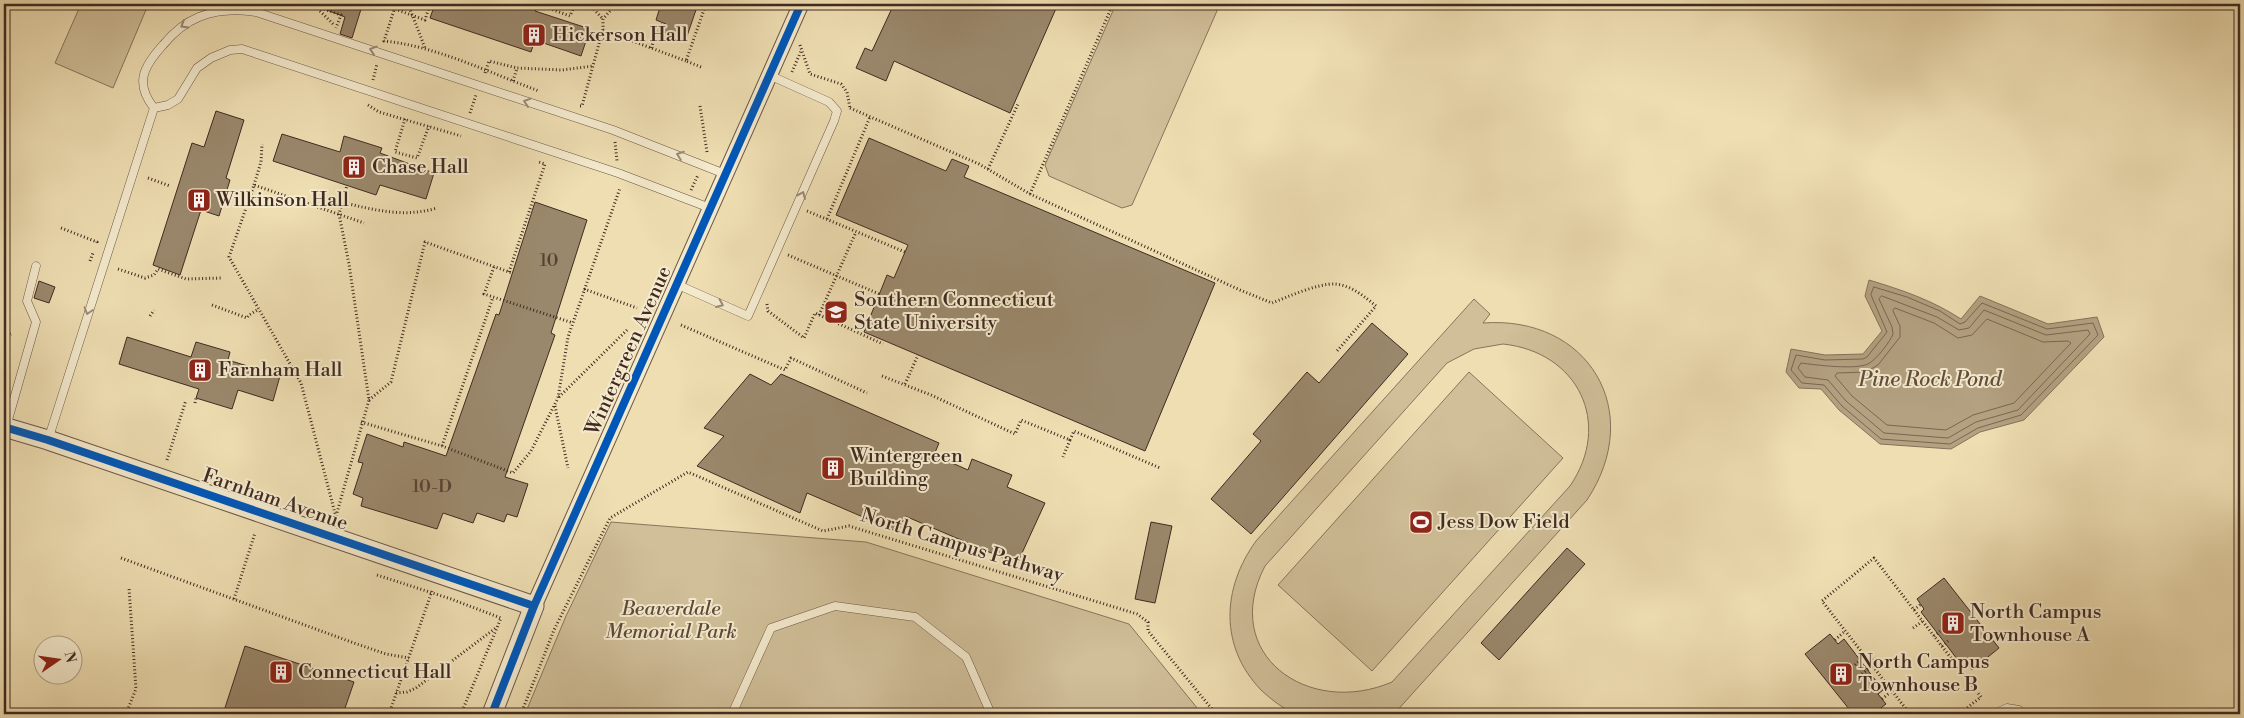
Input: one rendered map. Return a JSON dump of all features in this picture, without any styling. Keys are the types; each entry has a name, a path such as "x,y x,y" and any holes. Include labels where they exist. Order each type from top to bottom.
{"street":[{"name":"Wintergreen Avenue","path":"492,714 534,606 802,4"},
{"name":"Farnham Avenue","path":"5,428 48,440 534,606"}],"lane":[{"path":"154,108 146,98 143,86 143,74 150,58 176,30 197,18 208,14 243,10 256,12 613,130 703,163 725,174"},
{"path":"154,108 168,105 178,100 197,68 212,58 230,50 242,49 618,173 710,208"},
{"path":"676,284 748,316 837,111 829,102 769,75"},
{"path":"48,440 154,108"},
{"path":"5,428 36,322 27,302 36,266"},
{"path":"732,714 771,628 835,606 915,617 966,657 991,714"},
{"path":"1994,714 2007,708 2019,710"}],"path":[{"path":"396,4 384,41 404,43 425,49 548,94"},
{"path":"408,4 425,49"},
{"path":"395,9 425,20 430,4"},
{"path":"553,4 551,10 570,16 575,4"},
{"path":"589,4 603,19"},
{"path":"574,103 582,106 603,30 603,19 616,4"},
{"path":"686,61 706,4"},
{"path":"1030,194 1113,4"},
{"path":"315,6 340,15 336,28 326,17 315,6"},
{"path":"651,48 658,27 662,28 664,23"},
{"path":"603,30 701,67"},
{"path":"799,42 810,74 841,84 847,92 850,108 848,115"},
{"path":"792,72 802,50"},
{"path":"373,81 378,61"},
{"path":"482,79 489,61 517,68 562,70 593,66"},
{"path":"514,81 517,68"},
{"path":"470,114 476,95"},
{"path":"988,169 1018,104"},
{"path":"700,106 707,152"},
{"path":"850,108 988,169 1030,194 1240,290 1272,302 1305,290 1335,284 1361,293 1376,306 1337,350"},
{"path":"828,219 870,117"},
{"path":"405,119 396,152 417,158 429,126"},
{"path":"615,142 617,163"},
{"path":"262,144 261,162 229,257 301,383 336,516 368,400 349,264 339,214 346,185"},
{"path":"368,400 391,382 425,242 510,272 545,164"},
{"path":"690,192 698,175"},
{"path":"148,178 170,186"},
{"path":"254,185 364,223"},
{"path":"361,422 442,446 512,473 531,451 555,406 568,337 620,188"},
{"path":"341,202 385,213 423,212 437,208"},
{"path":"804,220 808,211 905,252"},
{"path":"61,228 97,242 90,261"},
{"path":"819,315 856,232"},
{"path":"784,264 792,246"},
{"path":"788,255 879,294"},
{"path":"494,267 484,294 573,323"},
{"path":"118,269 145,278 154,275 158,269 186,279 222,278"},
{"path":"584,289 637,308"},
{"path":"770,296 767,304 768,311 804,338 815,313 883,344"},
{"path":"442,446 493,297"},
{"path":"212,305 247,318 249,314 258,309"},
{"path":"150,316 154,310"},
{"path":"681,325 785,370 791,358 867,393"},
{"path":"558,398 628,329"},
{"path":"4,337 11,334"},
{"path":"905,384 918,355"},
{"path":"882,376 905,384 1015,434 1021,420 1070,440"},
{"path":"166,460 186,400"},
{"path":"555,406 568,468"},
{"path":"1063,457 1074,431 1160,468"},
{"path":"234,599 255,533"},
{"path":"121,558 354,643 386,654 409,658"},
{"path":"1910,714 1822,601 1874,558 1981,697 1963,711"},
{"path":"389,714 439,573"},
{"path":"377,575 501,618 461,714"},
{"path":"126,714 136,689 129,588"},
{"path":"1914,610 1920,604"},
{"path":"1913,628 1923,621"},
{"path":"396,694 416,688 498,626"},
{"path":"1835,640 1845,631"},
{"path":"1934,636 1940,631"},
{"path":"1942,646 1948,641"},
{"path":"1855,665 1865,656"},
{"path":"1862,674 1876,658"},
{"path":"1882,700 1892,690"},
{"path":"1712,714 1716,711 1718,714"}],"green space":[{"path":"81,4 148,5 113,88 55,63"},
{"path":"1116,4 1220,4 1132,205 1122,208 1049,176 1045,165"},
{"path":"1474,299 1490,314 1483,323 1520,325 1552,335 1578,352 1596,375 1608,403 1610,434 1604,467 1587,500 1394,714 1305,715 1294,713 1269,697 1247,673 1238,655 1232,636 1230,617 1232,597 1237,578 1245,559 1256,541","holes":["1503,344 1529,350 1551,361 1568,376 1581,394 1587,415 1588,438 1583,462 1570,486 1392,682 1361,691 1330,691 1303,684 1280,670 1263,651 1254,626 1254,598 1265,566 1447,363 1474,349"]},
{"name":"Jess Dow Field","path":"1469,372 1563,458 1372,671 1278,585"},
{"name":"Beaverdale Memorial Park","path":"611,522 866,542 1129,624 1202,714 525,714 566,616"}],"water":[{"name":"Pine Rock Pond","path":"1869,280 1916,296 1939,306 1961,319 1980,296 2048,324 2097,317 2104,337 2024,420 1980,432 1951,449 1880,444 1839,410 1821,389 1799,388 1786,372 1791,349 1825,355 1863,354 1882,331 1865,296"}],"building":[{"path":"314,4 355,4 362,6 352,38 340,34 345,17"},
{"name":"Hickerson Hall","path":"435,4 480,4 495,9 496,4 537,4 535,11 590,29 581,56 535,40 531,52 430,18"},
{"path":"661,4 698,4 686,39 663,32 666,24 656,20"},
{"path":"894,4 1058,4 1010,113 894,61 886,81 856,68 865,48 872,51"},
{"name":"Wilkinson Hall","path":"216,111 244,120 226,178 230,180 219,216 201,210 180,275 153,265 192,143 204,147"},
{"name":"Chase Hall","path":"282,134 340,152 344,136 382,148 380,153 434,173 426,199 380,185 376,195 273,161"},
{"path":"869,138 946,171 952,159 969,166 964,177 1215,283 1145,451 864,332 887,275 894,278 908,245 836,215"},
{"path":"535,202 587,220 551,333 555,335 505,477 528,484 517,517 507,514 504,522 477,513 473,523 443,513 437,529 361,506 363,498 353,494 363,463 358,462 367,434 403,447 404,442 446,456 496,314 499,315"},
{"path":"39,281 55,287 49,303 34,298"},
{"path":"1372,323 1408,354 1251,534 1211,499 1261,441 1253,434 1307,372 1319,383"},
{"name":"Farnham Hall","path":"127,337 191,357 196,342 230,352 228,360 280,376 273,401 238,390 232,409 196,398 199,389 119,364"},
{"name":"Wintergreen Building","path":"750,374 771,385 781,374 939,443 934,455 968,470 972,459 1012,475 1007,487 1045,503 1017,564 905,516 898,532 807,493 800,513 697,466 724,436 704,428"},
{"path":"1151,522 1172,526 1155,603 1135,599"},
{"path":"1567,548 1585,564 1499,660 1481,643"},
{"name":"North Campus Townhouse A","path":"1944,578 1999,648 1972,670 1964,660 1960,663 1921,612 1924,609 1917,599"},
{"name":"North Campus Townhouse B","path":"1830,634 1838,644 1844,639 1883,690 1878,694 1886,704 1873,714 1853,714 1805,654"},
{"name":"Connecticut Hall","path":"245,646 354,682 343,714 223,714"}],"cycle path":[{"path":"492,714 534,606 801,4"},
{"path":"4,427 48,440 534,606"}],"place":[{"name":"Hickerson Hall","path":"534,35"},
{"name":"Chase Hall","path":"354,167"},
{"name":"Wilkinson Hall","path":"199,200"},
{"name":"Southern Connecticut State University","path":"836,312"},
{"name":"Farnham Hall","path":"200,370"},
{"name":"Wintergreen Building","path":"833,468"},
{"name":"Jess Dow Field","path":"1421,522"},
{"name":"North Campus Townhouse A","path":"1953,623"},
{"name":"Connecticut Hall","path":"281,672"},
{"name":"North Campus Townhouse B","path":"1841,674"}]}
